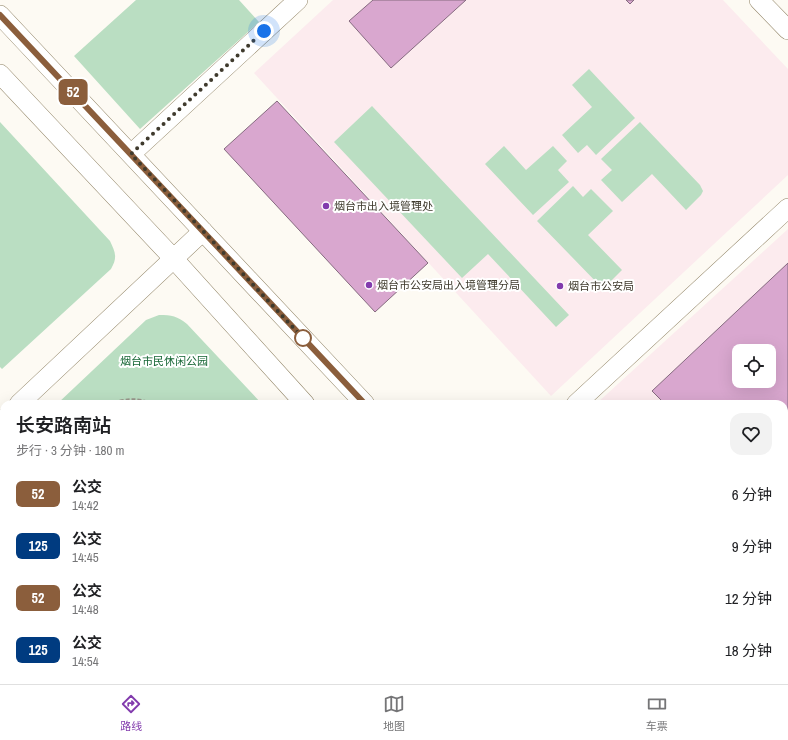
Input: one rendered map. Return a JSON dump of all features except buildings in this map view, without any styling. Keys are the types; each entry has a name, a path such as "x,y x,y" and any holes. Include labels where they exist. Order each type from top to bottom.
{"street":[{"path":"131,154 298,0"},
{"path":"759,0 788,30"},
{"path":"0,14 361,400"},
{"path":"0,74 173,258 301,400"},
{"path":"580,400 788,208"},
{"path":"24,400 203,231"}],"path":[{"path":"122,400 142,400"}],"shaded area":[{"name":"烟台市公安局","path":"333,0 723,0 788,69 788,175 551,396 254,73"},
{"path":"788,229 788,400 600,400"}],"green space":[{"path":"136,0 239,0 259,22 140,129 74,56"},
{"path":"589,69 635,118 596,155 587,145 578,153 562,135 592,107 572,85"},
{"path":"372,106 569,315 556,327 488,254 462,278 334,142"},
{"path":"0,122 110,241 115,258 111,269 2,369 0,367"},
{"path":"640,122 700,185 703,191 701,195 686,210 652,174 622,202 601,180 612,170 601,159"},
{"path":"504,146 526,170 553,146 567,161 558,170 569,182 533,215 485,164"},
{"path":"573,186 583,197 591,189 613,211 588,235 622,270 603,289 537,221"},
{"name":"烟台市民休闲公园","path":"159,315 174,316 180,319 187,324 258,400 61,400 146,320"}],"bus line":[{"name":"52","path":"0,15 361,400"}],"place":[{"name":"烟台市出入境管理处","path":"326,206"},
{"name":"烟台市公安局出入境管理分局","path":"369,285"},
{"name":"烟台市公安局","path":"560,286"}],"route":[{"path":"264,31 131,154 303,338"}]}
